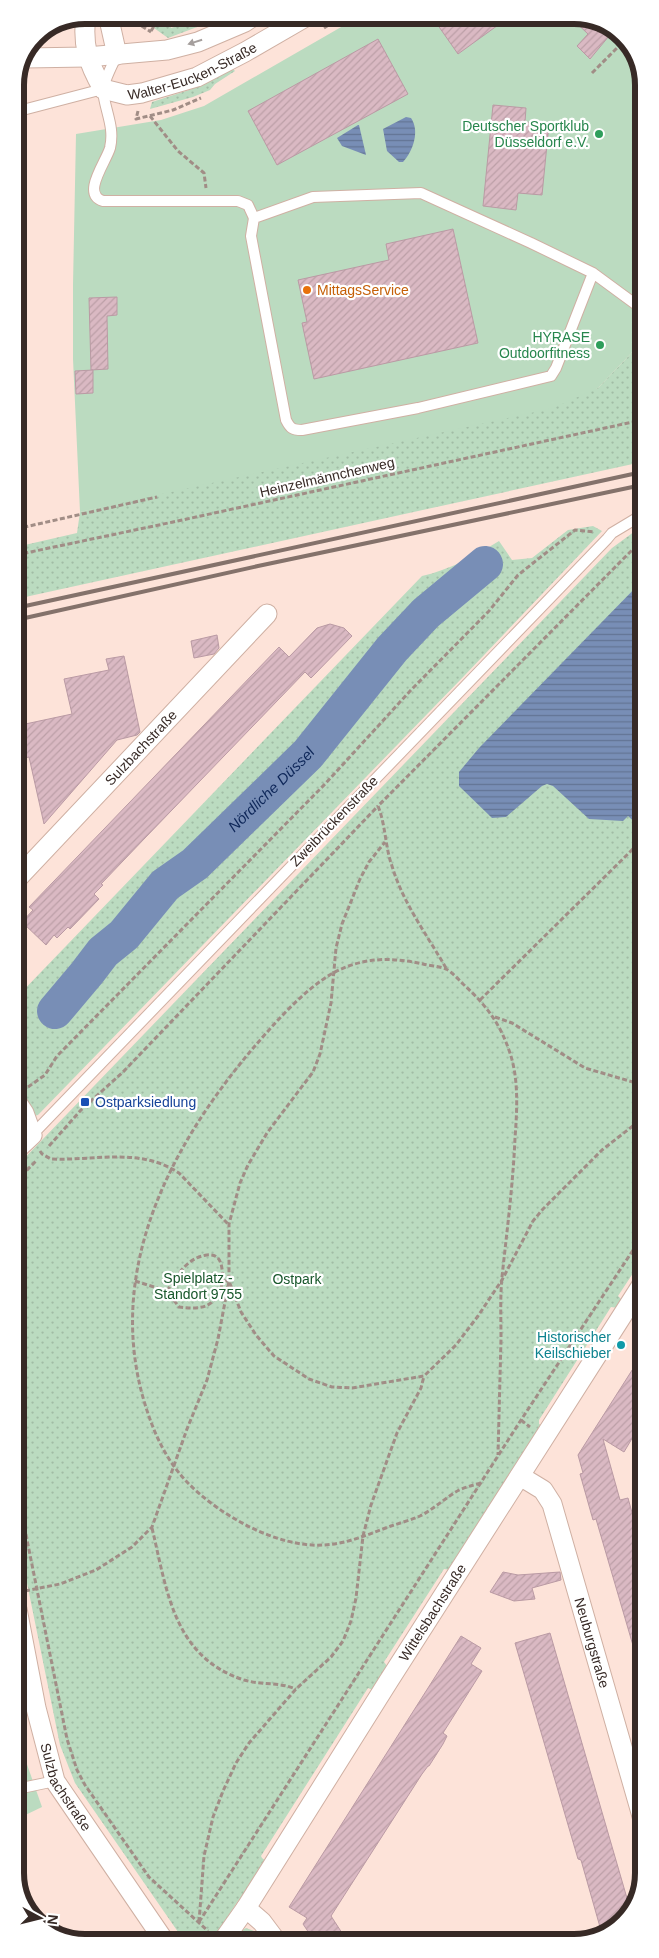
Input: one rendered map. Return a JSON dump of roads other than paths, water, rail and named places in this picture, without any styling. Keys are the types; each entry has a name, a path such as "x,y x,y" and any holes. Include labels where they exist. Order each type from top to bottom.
{"street":[{"path":"85,24 84,33 87,57 103,89"},
{"path":"110,24 117,55"},
{"name":"Walter-Eucken-Straße","path":"30,58 87,57 167,50 237,24"},
{"name":"Walter-Eucken-Straße","path":"103,89 127,95 142,93 196,77 294,24"},
{"name":"Sulzbachstraße","path":"24,872 267,614"},
{"path":"24,1117 32,1135 24,1142"},
{"name":"Wittelsbachstraße","path":"222,1934 246,1908 635,1296"},
{"name":"Neuburgstraße","path":"520,1476 543,1490 552,1504 635,1792"},
{"name":"Sulzbachstraße","path":"24,1646 36,1708 55,1781 160,1934"},
{"path":"246,1908 262,1922 271,1934"}],"lane":[{"path":"117,55 103,89 111,127 111,141 109,151 94,184 94,194 97,199 103,201 238,202 248,205 254,218 251,236 286,420 290,428 294,430 418,408 551,376 556,368 593,274"},
{"path":"24,110 103,89"},
{"path":"254,218 313,197 421,193 532,243 593,274 635,304"},
{"name":"Zweibrückenstraße","path":"32,1135 606,539 635,519"},
{"path":"24,1788 55,1781"}],"water":[{"path":"406,117 411,118 414,123 415,135 407,157 403,162 399,162 387,151 383,129"},
{"path":"358,125 366,155 342,146 337,138"},
{"path":"635,588 635,823 628,816 623,821 589,819 553,786 547,784 542,786 506,817 492,818 459,786 459,772 479,748"}],"waterway":[{"name":"Nördliche Düssel","path":"55,1011 103,952 124,935 165,885 195,864 308,754 392,649 426,613 485,564"}],"railway":[{"path":"24,606 635,474"},
{"path":"24,618 258,566 635,486"}],"place":[{"name":"Deutscher Sportklub Düsseldorf e.V.","path":"599,134"},
{"name":"MittagsService","path":"307,290"},
{"name":"HYRASE Outdoorfitness","path":"600,345"},
{"name":"Ostparksiedlung","path":"85,1102"},
{"name":"Historischer Keilschieber","path":"621,1345"}],"park label":[{"name":"Ostpark","path":"297,1279"},
{"name":"Spielplatz - Standort 9755","path":"198,1286"}]}
